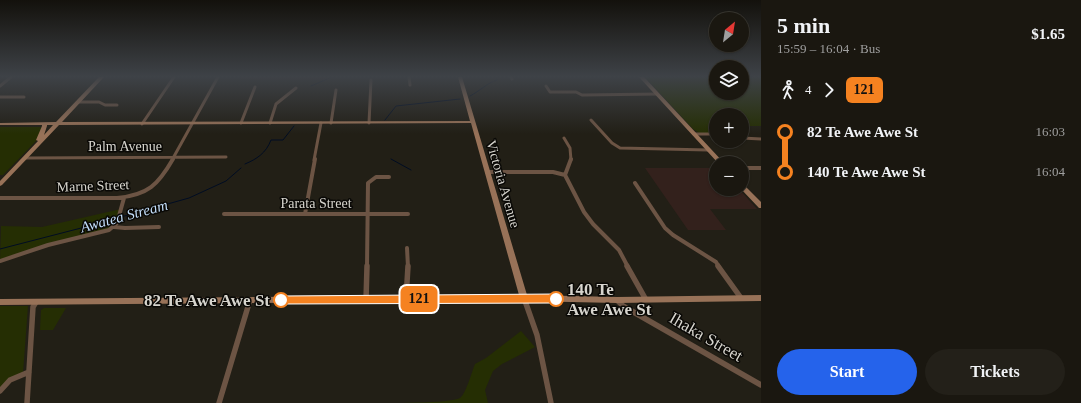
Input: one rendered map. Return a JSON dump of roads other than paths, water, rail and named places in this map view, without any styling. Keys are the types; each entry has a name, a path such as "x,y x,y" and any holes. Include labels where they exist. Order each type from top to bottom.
{"main road":[{"path":"0,184 3,177 25,158 84,96"},
{"name":"Victoria Avenue","path":"465,96 524,298"},
{"path":"659,96 714,156"},
{"path":"0,124 472,122"},
{"path":"37,145 45,129 43,124"},
{"path":"749,193 761,206"},
{"path":"0,302 524,298 617,300 646,298 761,298"}],"street":[{"path":"142,124 161,96"},
{"name":"Marne Street","path":"0,198 124,198 141,193 157,184 163,177 208,96"},
{"path":"240,123 251,96"},
{"path":"270,123 276,104 286,96"},
{"path":"331,123 335,96"},
{"path":"369,123 370,96"},
{"path":"0,97 24,97"},
{"path":"78,102 100,102 105,105 117,105"},
{"path":"591,120 598,126 614,147 672,151 708,150"},
{"path":"305,214 321,123"},
{"path":"694,134 709,134"},
{"path":"564,138 571,149 572,157 565,174 584,212 593,224 619,250 646,298"},
{"path":"749,138 761,139"},
{"name":"Palm Avenue","path":"25,158 226,157"},
{"path":"749,168 761,168"},
{"path":"487,172 553,172 565,174"},
{"path":"366,300 369,181 376,177 389,177"},
{"path":"635,183 665,228 673,235 716,262 741,298"},
{"path":"0,261 48,245 109,230 117,223 124,198"},
{"name":"Parata Street","path":"224,214 408,214"},
{"path":"114,227 123,229 149,225 159,227"},
{"path":"406,299 408,280 407,248"},
{"path":"524,298 537,335 551,403"},
{"path":"219,403 250,300"},
{"name":"Ihaka Street","path":"617,300 623,306 761,384"},
{"path":"27,403 33,306 36,302"},
{"path":"0,391 10,380 29,372"}],"waterway":[{"name":"Awatea Stream","path":"385,120 396,106 460,99"},
{"name":"Awatea Stream","path":"245,164 261,155 267,149 271,140 283,140 294,126"},
{"path":"391,159 411,170"},
{"name":"Awatea Stream","path":"121,217 189,198 226,181 241,168"},
{"name":"Awatea Stream","path":"0,249 116,219"}],"place":[{"name":"140 Te Awe Awe St","path":"556,299"},
{"name":"82 Te Awe Awe St","path":"281,300"}]}
